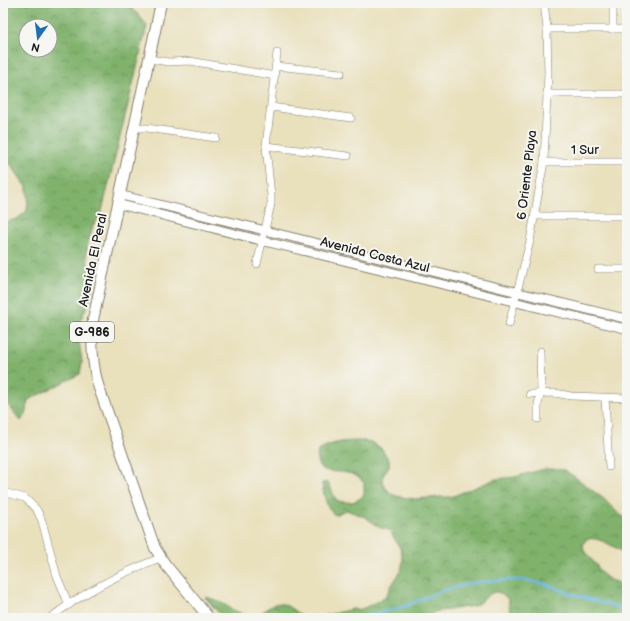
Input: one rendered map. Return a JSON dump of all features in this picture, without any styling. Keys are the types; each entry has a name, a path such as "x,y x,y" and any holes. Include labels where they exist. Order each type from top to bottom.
{"main road":[{"name":"Avenida El Peral","path":"161,3 94,320 92,337 93,359 98,385 152,542 160,558 209,618"}],"street":[{"name":"6 Oriente Playa","path":"508,324 518,292 535,216 544,162 547,94 547,29 544,3"},
{"path":"613,3 613,29"},
{"path":"547,29 627,29"},
{"path":"257,264 266,230 272,196 266,146 277,53"},
{"path":"150,59 168,62 190,61 275,76"},
{"path":"276,66 341,73"},
{"path":"547,94 627,94"},
{"path":"271,107 350,118"},
{"path":"135,128 147,128 216,138"},
{"path":"266,146 348,156"},
{"name":"1 Sur","path":"544,162 627,162"},
{"name":"Avenida Costa Azul","path":"119,199 266,230 627,319"},
{"name":"Avenida Costa Azul","path":"119,199 263,241 627,329"},
{"path":"535,216 627,216"},
{"path":"598,269 627,269"},
{"path":"538,419 538,404 541,393 540,351"},
{"path":"530,394 555,393 571,396 627,398"},
{"path":"605,398 609,467"},
{"path":"3,492 25,498 37,510 42,521 57,576 69,605"},
{"path":"50,618 98,586 160,558"}],"green space":[{"path":"3,3 123,3 130,7 147,26 101,215 93,225 87,247 87,259 92,284 92,296 77,327 82,362 80,374 28,400 26,412 21,421 3,399 3,223 17,219 27,211 28,199 27,188 3,153 3,82 5,75 3,66"},
{"path":"371,442 382,449 389,460 389,466 383,476 382,483 390,493 396,496 415,499 451,497 496,479 515,477 544,469 564,470 575,477 627,519 627,555 607,543 596,539 586,539 583,545 584,551 597,566 600,572 610,580 627,586 627,618 511,618 508,599 503,594 494,592 474,606 434,612 427,618 316,618 352,609 358,610 385,598 401,571 403,560 400,548 387,529 381,528 365,517 346,510 335,515 329,509 324,496 322,483 328,482 336,500 344,502 355,501 364,495 364,483 354,475 323,469 319,466 317,460 318,451 334,443"},
{"path":"205,597 218,601 242,614 249,616 256,617 270,607 279,603 307,618 223,618"}],"waterway":[{"path":"358,618 405,606 444,590 477,582 505,580 524,580 545,584 572,594 627,610"}]}
